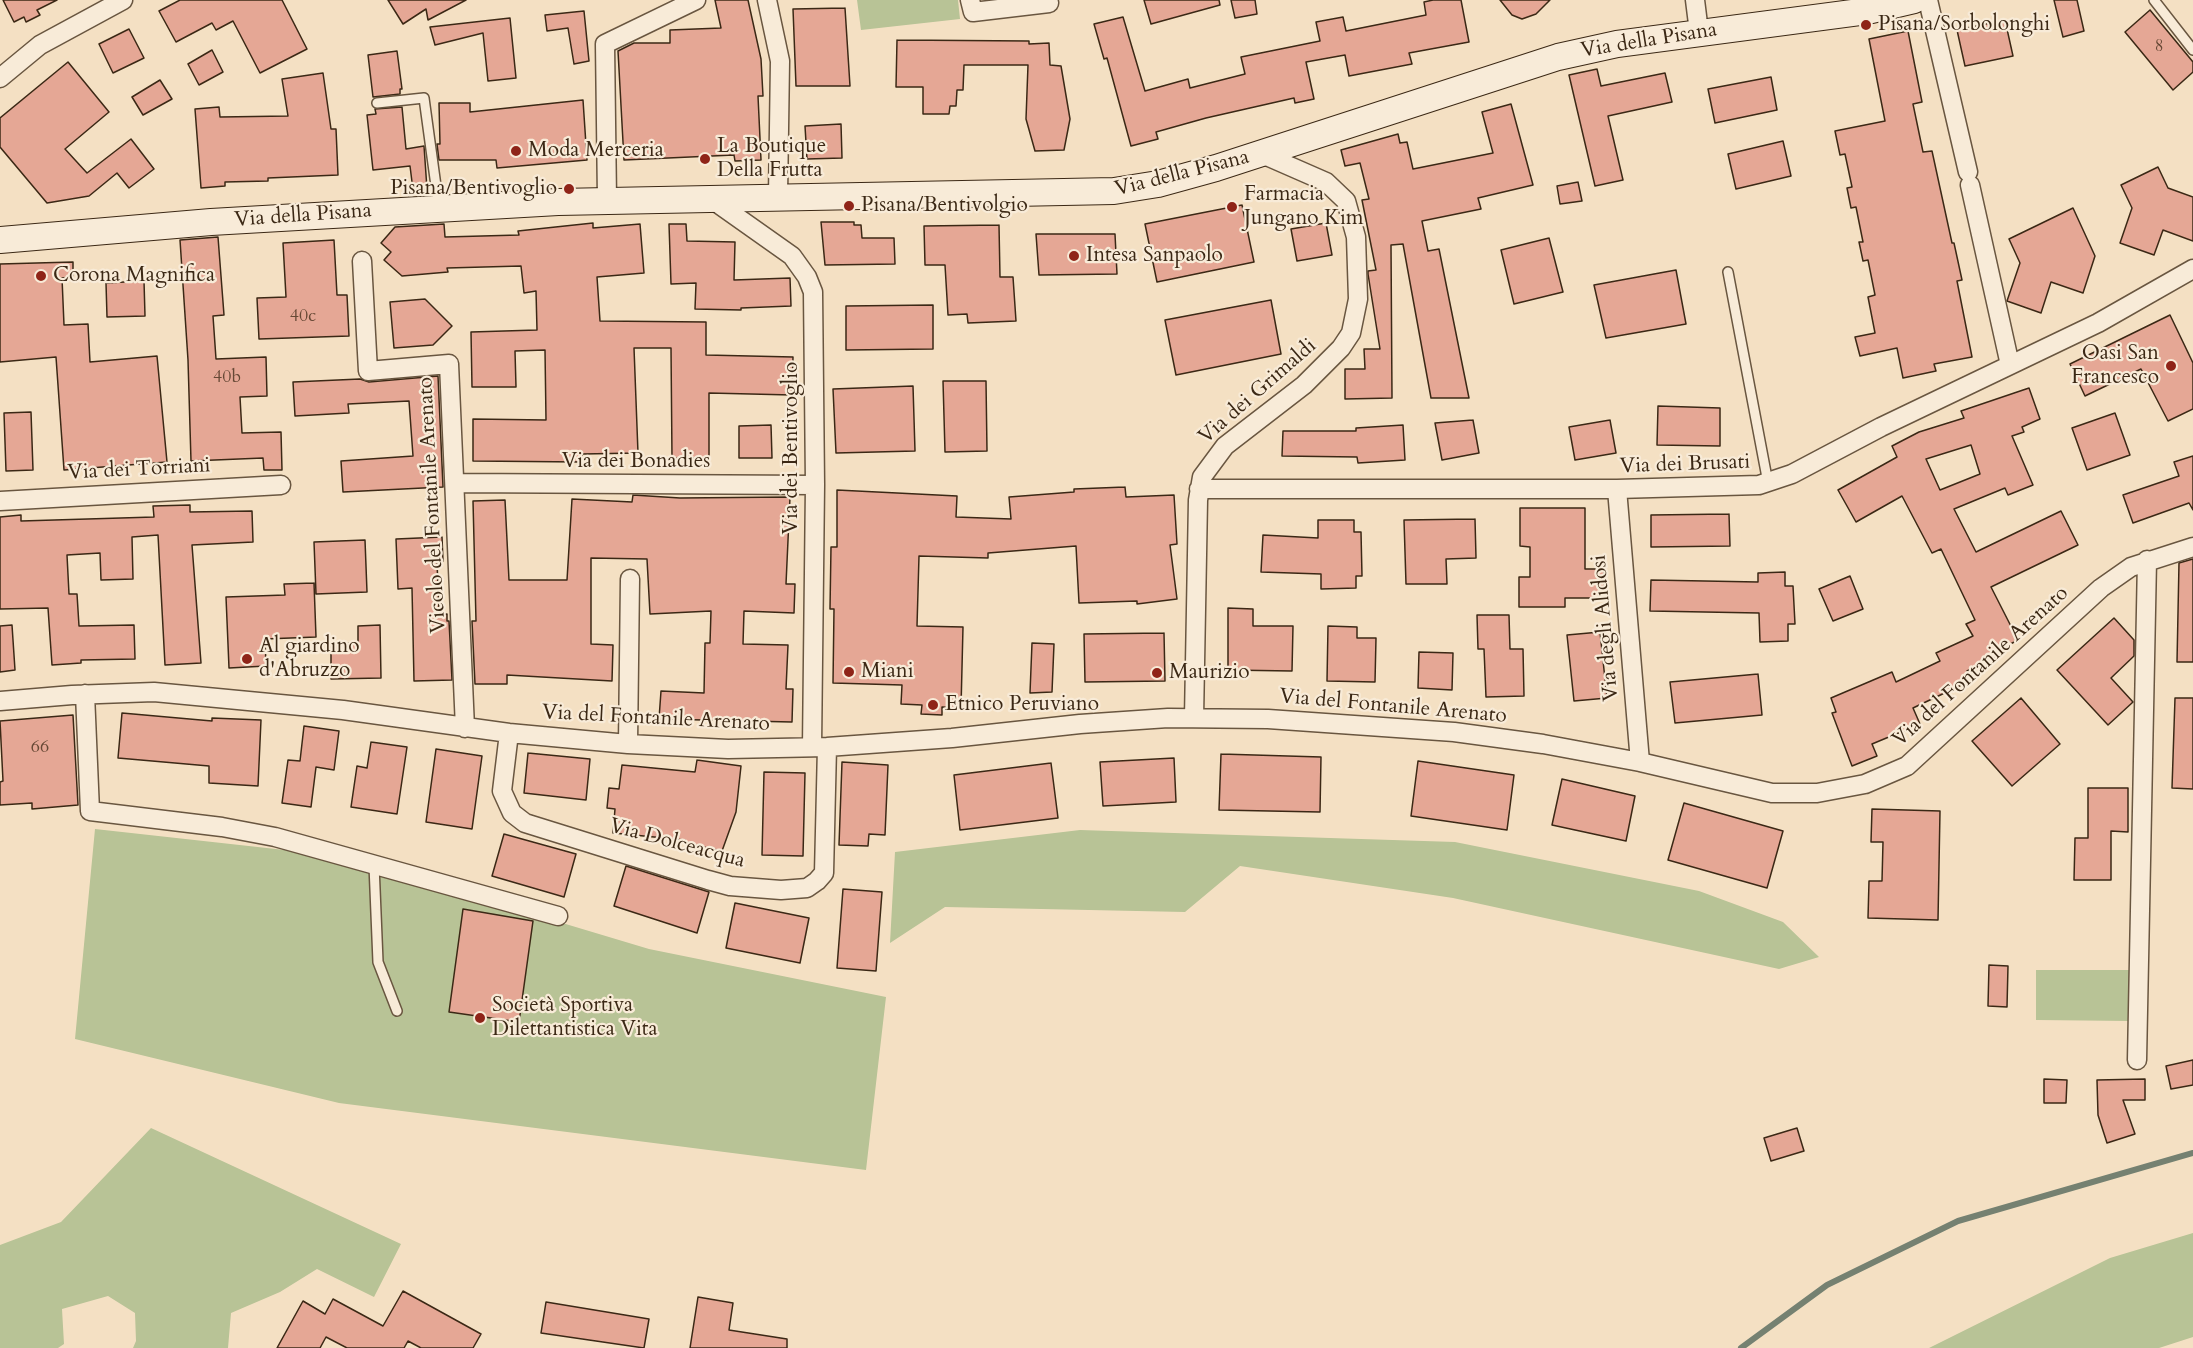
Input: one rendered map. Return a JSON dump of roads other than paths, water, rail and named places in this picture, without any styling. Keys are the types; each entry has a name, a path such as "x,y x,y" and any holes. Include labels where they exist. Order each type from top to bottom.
{"main road":[{"name":"Via della Pisana","path":"0,240 211,222 607,200 1100,193 1158,184 1262,154 1548,60 1617,44 1867,10 1914,0"}],"street":[{"path":"0,78 40,45 123,0"},
{"path":"607,200 605,44 696,0"},
{"path":"767,0 780,61 778,196"},
{"path":"970,0 973,12 1049,3"},
{"path":"1695,0 1699,32"},
{"path":"1928,0 2010,365"},
{"name":"Via dei Grimaldi","path":"1194,718 1199,489 1206,469 1221,450 1304,385 1332,358 1351,333 1356,315 1358,254 1354,224 1346,201 1326,182 1262,154"},
{"name":"Via dei Bentivoglio","path":"709,198 786,251 807,277 811,286 815,307 820,747"},
{"name":"Vicolo del Fontanile Arenato","path":"362,261 368,371 449,364 465,728"},
{"name":"Via dei Brusati","path":"1199,489 1733,488 1768,483 1792,474 1881,427 2098,323 2193,269"},
{"name":"Via dei Bonadies","path":"456,483 816,485"},
{"name":"Via dei Torriani","path":"0,501 281,485"},
{"name":"Via degli Alidosi","path":"1617,489 1640,762"},
{"name":"Via del Fontanile Arenato","path":"0,701 85,694 154,692 343,710 509,733 628,744 705,748 820,747 952,738 1080,724 1194,718 1268,719 1454,732 1543,744 1640,762 1755,789 1790,794 1830,792 1883,778 1917,759 2101,588 2131,567 2193,547"},
{"path":"2137,1060 2147,560"},
{"path":"628,744 630,579"},
{"path":"85,694 90,811 222,827 275,837 558,915"},
{"name":"Via Dolceacqua","path":"509,733 502,791 506,805 518,818 533,826 708,880 730,886 781,891 807,888 824,873 820,747"}],"lane":[{"path":"2154,0 2193,50"},
{"path":"377,103 424,98 439,208"},
{"path":"1728,272 1768,483"},
{"path":"374,865 378,962 396,1011"}],"waterway":[{"path":"1741,1348 1827,1285 1958,1221 2193,1153"}],"place":[{"name":"Pisana/Sorbolonghi","path":"1866,25"},
{"name":"Moda Merceria","path":"516,151"},
{"name":"La Boutique Della Frutta","path":"705,159"},
{"name":"Pisana/Bentivoglio","path":"569,189"},
{"name":"Pisana/Bentivolgio","path":"849,206"},
{"name":"Farmacia Jungano Kim","path":"1232,207"},
{"name":"Intesa Sanpaolo","path":"1074,256"},
{"name":"Corona Magnifica","path":"41,276"},
{"name":"Oasi San Francesco","path":"2171,366"},
{"name":"Al giardino d'Abruzzo","path":"247,659"},
{"name":"Miani","path":"849,672"},
{"name":"Maurizio","path":"1157,673"},
{"name":"Etnico Peruviano","path":"933,705"},
{"name":"Società Sportiva Dilettantistica Vita","path":"480,1018"}]}
